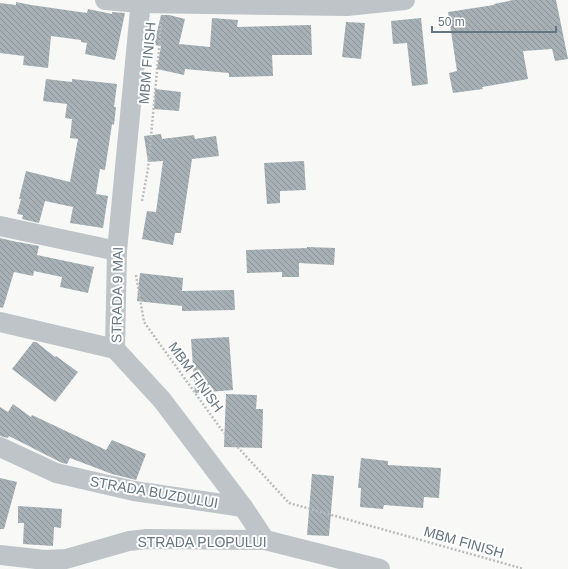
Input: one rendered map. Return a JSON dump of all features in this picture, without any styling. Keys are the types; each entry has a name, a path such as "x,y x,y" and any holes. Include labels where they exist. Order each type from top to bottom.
{"street":[{"path":"105,0 347,6 405,0"},
{"name":"STRADA 9 MAI","path":"141,2 117,251 115,349 162,400 243,507 264,540"},
{"path":"0,226 117,251"},
{"path":"0,322 115,349"},
{"name":"STRADA BUZDULUI","path":"0,447 56,473 134,491 243,507"},
{"name":"STRADA PLOPULUI","path":"0,555 45,560 66,559 129,541 147,539 264,540 380,569"}],"path":[{"name":"MBM FINISH","path":"140,207 148,169 161,14"},
{"name":"MBM FINISH","path":"135,268 144,322 221,429 290,503 524,569"}],"building":[{"path":"513,0 556,0 568,59 555,61 552,49 523,51 528,79 482,87 483,89 453,93 449,73 457,71 448,12 494,5"},
{"path":"16,2 87,13 88,9 112,14 112,12 125,13 115,60 85,54 87,43 81,42 81,40 51,36 48,68 23,65 24,56 0,53 0,3 16,5"},
{"path":"161,15 169,15 185,19 179,44 210,47 212,18 238,20 237,27 311,25 312,55 272,55 273,76 229,77 229,73 185,69 184,75 157,69 161,46 154,45"},
{"path":"421,18 428,84 412,86 407,43 393,44 391,21"},
{"path":"346,22 365,23 361,59 342,57"},
{"path":"46,79 72,82 72,79 117,84 114,107 116,107 114,125 112,124 105,170 100,169 96,194 108,196 103,228 70,223 73,207 45,201 39,223 22,219 23,215 17,214 26,171 70,182 78,139 70,138 72,119 65,118 67,104 43,101"},
{"path":"155,89 181,92 179,111 154,109"},
{"path":"161,134 162,139 194,135 195,139 216,136 219,156 192,159 181,233 175,233 173,245 142,239 147,211 156,212 163,161 148,162 144,136"},
{"path":"304,161 306,190 280,191 280,203 267,204 264,163"},
{"path":"0,238 39,246 37,255 94,267 88,293 60,287 62,277 34,271 33,276 14,272 3,308 0,307"},
{"path":"307,247 335,248 334,265 299,263 299,277 282,277 282,272 247,273 246,250"},
{"path":"140,273 183,278 182,291 234,290 235,310 182,311 182,306 137,301"},
{"path":"229,337 233,390 195,393 191,339"},
{"path":"33,342 36,342 78,372 55,402 12,369"},
{"path":"226,394 257,395 256,409 263,409 262,448 224,447"},
{"path":"13,404 31,417 32,415 106,450 112,440 146,454 136,480 112,474 70,458 67,464 62,463 9,436 8,438 0,436 0,407 8,412"},
{"path":"361,458 388,461 388,465 441,468 439,498 424,497 423,508 384,505 383,509 360,507 361,488 358,488"},
{"path":"312,474 334,476 329,536 307,535"},
{"path":"0,478 17,482 4,529 0,529"},
{"path":"18,506 62,509 61,528 54,527 53,546 23,544 24,523 18,523"}]}
